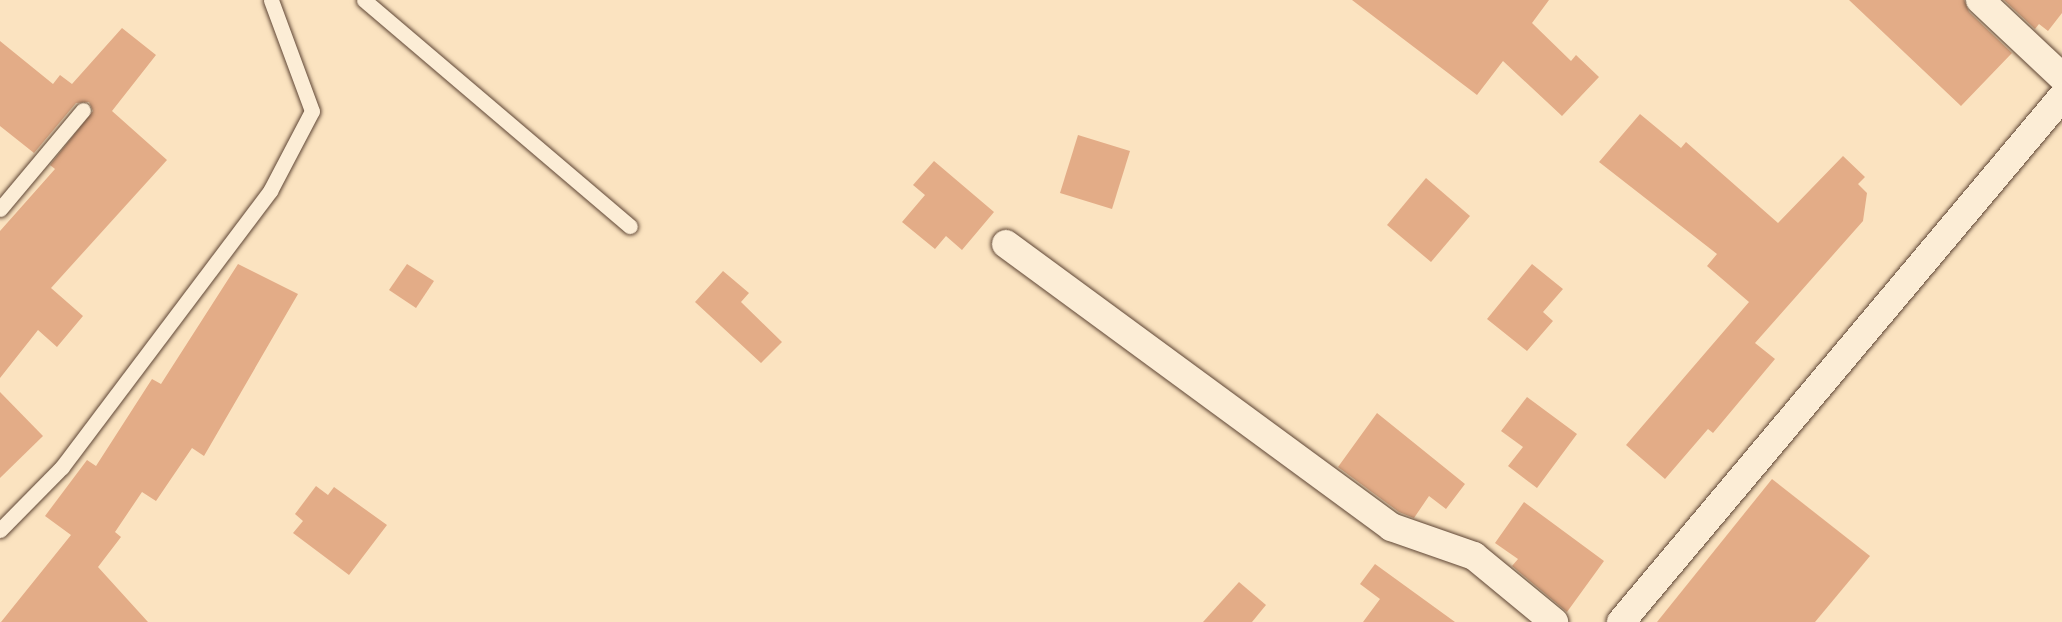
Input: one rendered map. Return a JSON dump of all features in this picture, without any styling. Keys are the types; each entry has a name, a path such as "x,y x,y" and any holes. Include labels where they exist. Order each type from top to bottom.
{"street":[{"path":"1980,0 2062,77"},
{"path":"1621,622 2062,97"},
{"path":"1006,244 1391,527 1474,556 1554,622"}],"lane":[{"path":"0,530 62,467 270,191 312,111 271,0"},
{"path":"364,0 630,226"},
{"path":"0,208 83,110"}],"building":[{"path":"1352,0 1549,0 1532,23 1571,61 1576,55 1599,77 1562,116 1503,61 1477,95"},
{"path":"1849,0 1964,0 1969,12 2012,53 1961,106"},
{"path":"2004,0 2062,0 2062,13 2048,31 2039,24 2035,29"},
{"path":"122,28 156,55 112,111 167,160 51,288 83,316 57,347 38,330 0,378 0,231 55,169 50,165 93,111 89,102 76,103 34,153 0,126 0,41 53,84 60,75 72,84"},
{"path":"1640,114 1681,148 1686,142 1778,223 1843,156 1865,177 1858,184 1867,193 1863,221 1755,343 1775,359 1713,433 1708,429 1665,479 1626,445 1749,302 1707,266 1717,254 1599,162"},
{"path":"1078,135 1130,151 1112,209 1060,193"},
{"path":"934,161 994,212 962,250 946,236 935,249 902,222 925,195 913,185"},
{"path":"1426,178 1470,216 1431,262 1387,225"},
{"path":"238,264 298,294 204,456 192,448 156,501 142,492 115,532 121,537 98,567 148,622 1,622 71,535 45,516 87,460 96,466 152,379 161,384"},
{"path":"407,264 434,281 416,308 389,290"},
{"path":"1532,264 1563,289 1543,312 1553,321 1527,351 1487,319"},
{"path":"723,271 749,293 741,302 782,342 761,363 695,302"},
{"path":"0,392 43,436 0,478"},
{"path":"1527,397 1577,434 1537,488 1508,466 1523,447 1501,431"},
{"path":"1377,413 1465,484 1446,509 1429,496 1414,518 1399,512 1338,467"},
{"path":"1772,479 1870,556 1815,622 1657,622"},
{"path":"316,486 328,495 334,487 387,525 349,575 293,533 303,521 295,514"},
{"path":"1524,502 1604,561 1567,612 1512,566 1518,559 1495,543"},
{"path":"1375,564 1455,622 1363,622 1380,599 1360,584"},
{"path":"1239,582 1266,605 1252,622 1203,622"}]}
